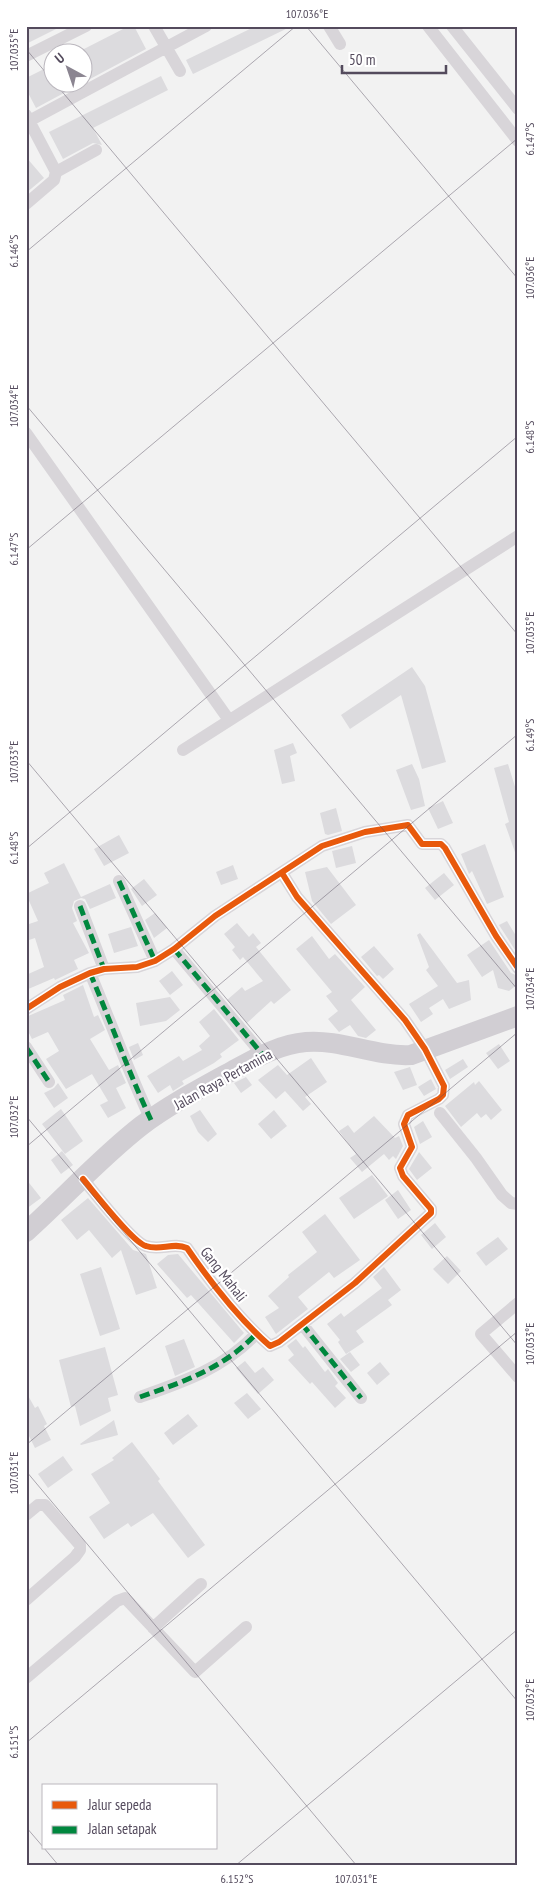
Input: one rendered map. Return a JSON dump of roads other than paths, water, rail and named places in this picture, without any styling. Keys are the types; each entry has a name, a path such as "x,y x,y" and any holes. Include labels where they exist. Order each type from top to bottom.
{"main road":[{"name":"Jalan Raya Pertamina","path":"26,1232 103,1158 151,1120 197,1090 262,1054 305,1042 330,1042 398,1056 411,1055 518,1016"}],"street":[{"path":"26,56 86,26"},
{"path":"154,26 180,71"},
{"path":"26,204 54,180 56,172 28,124 206,26"},
{"path":"329,26 340,44"},
{"path":"428,26 518,141"},
{"path":"452,26 518,109"},
{"path":"56,172 96,150"},
{"path":"26,433 229,720"},
{"path":"183,750 518,536"},
{"path":"26,1009 60,987 90,973 104,969 137,968 155,961 174,949 215,916 322,846 365,832 408,825 422,844 440,844 445,848 496,936 518,968"},
{"path":"282,873 296,897 405,1020 425,1049 444,1090 439,1099 405,1119 404,1124 412,1147 400,1168 403,1176 431,1209 431,1213 355,1283 302,1324 361,1398"},
{"path":"119,881 155,961"},
{"path":"80,906 104,969"},
{"path":"174,949 262,1054"},
{"path":"90,973 127,1069 151,1120"},
{"path":"26,1047 49,1082"},
{"path":"440,1113 476,1158 502,1195 511,1203 518,1204"},
{"name":"Gang Mahali","path":"83,1179 138,1243 152,1248 179,1244 187,1248 223,1296 256,1334 270,1346 274,1346 302,1324"},
{"path":"518,1303 481,1334 518,1377"},
{"path":"140,1397 197,1377 244,1348 256,1334"},
{"path":"26,1515 38,1505 46,1505 80,1545 80,1550 76,1557 26,1600"},
{"path":"153,1628 201,1584"},
{"path":"26,1678 117,1601 125,1598 195,1672 246,1627"}]}
